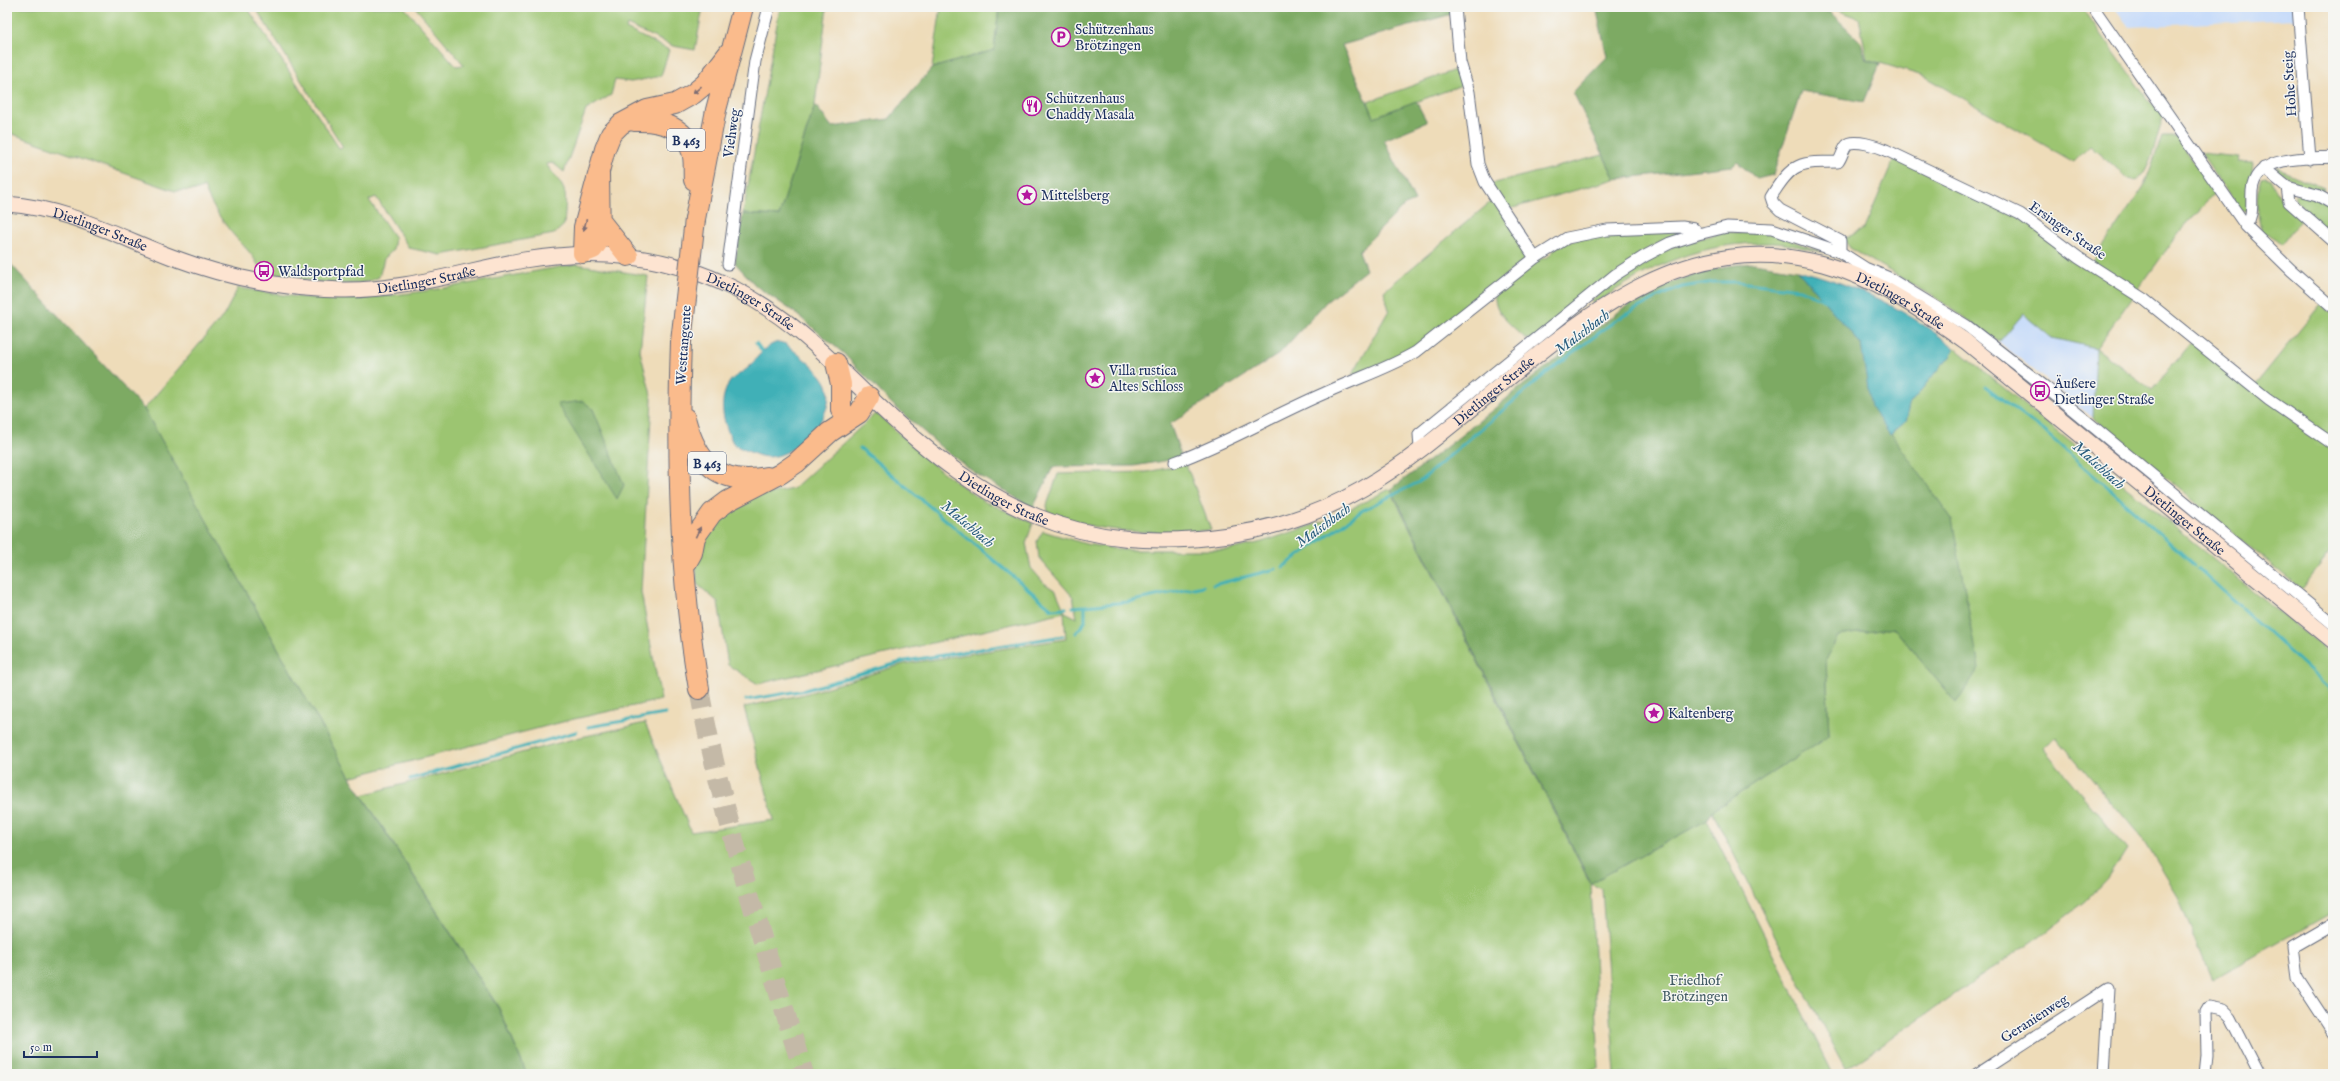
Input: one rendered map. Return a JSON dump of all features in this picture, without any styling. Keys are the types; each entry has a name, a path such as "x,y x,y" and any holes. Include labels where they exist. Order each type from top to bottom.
{"highway":[{"name":"Westtangente","path":"699,689 684,568 679,498 679,394 682,342 696,212 716,110 731,50 744,7"},
{"name":"B 463","path":"599,174 601,222 600,239 593,249 583,253 584,227 605,149 611,134 626,121 647,110 675,104 693,94 705,84 731,50"},
{"name":"B 463","path":"626,121 658,121 683,135 692,150 696,212"},
{"path":"601,222 628,256"},
{"name":"B 463","path":"836,363 841,384 841,410"},
{"name":"B 463","path":"679,394 696,451 706,462 728,477 747,481 777,476"},
{"name":"B 463","path":"830,432 841,410 856,398 869,397"},
{"name":"B 463","path":"684,568 692,553 695,537 712,513 728,501 777,476 796,462 830,432 859,413 869,397"}],"main road":[{"name":"Dietlinger Straße","path":"7,204 37,207 59,213 178,260 223,273 309,288 342,290 390,288 458,275 519,261 583,253 628,256 702,274 742,293 782,317 810,339 836,363 869,397 922,447 960,476 1036,517 1093,534 1122,539 1179,540 1236,534 1268,527 1327,506 1362,489 1420,449 1571,329 1640,286 1666,274 1721,259 1756,256 1803,259 1845,271 1881,287 1965,341 2333,641"}],"street":[{"name":"Viehweg","path":"728,264 755,61 769,7"},
{"path":"1455,7 1460,62 1469,92 1478,164 1485,182 1535,258"},
{"path":"2093,7 2246,226 2291,270 2333,307"},
{"name":"Hohe Steig","path":"2298,7 2310,159"},
{"name":"Ersinger Straße","path":"1771,197 1792,169 1809,162 1838,162 1850,143 1870,145 1886,150 2020,214 2079,258 2145,300 2269,400 2333,444"},
{"path":"2246,226 2253,217 2252,190 2255,177 2264,168 2274,162 2333,157"},
{"path":"2264,168 2287,187 2317,195 2333,204"},
{"path":"2287,187 2289,202 2333,241"},
{"name":"Dietlinger Straße","path":"1771,197 1773,203 1780,210 1840,241 1840,252"},
{"path":"1175,462 1210,450 1324,393 1396,364 1416,352 1535,258 1567,238 1601,230 1682,227 1694,229 1698,234"},
{"name":"Dietlinger Straße","path":"1420,449 1418,434 1615,275 1670,243 1698,234 1727,227 1766,228 1840,252 1865,268 1887,276 1920,296 2001,351 2333,624"},
{"path":"2333,924 2293,947 2297,978 2333,1033"},
{"name":"Geranienweg","path":"1977,1074 2109,988 2104,1074"},
{"path":"2205,1074 2207,1054 2206,1012 2209,1007 2223,1010 2230,1017 2259,1074"}],"shaded area":[{"path":"2114,7 2293,7 2295,19 2129,27"},
{"path":"2023,314 2052,338 2096,348 2093,418 1999,342"}],"green space":[{"path":"7,7 247,7 339,148 343,147 255,7 404,7 456,66 464,65 415,7 703,7 695,50 673,46 627,25 626,29 669,50 661,76 631,82 615,80 611,95 586,110 564,172 553,163 546,164 562,186 566,204 564,225 554,234 441,255 409,248 376,197 369,200 395,238 393,250 384,259 379,277 367,282 337,284 304,280 261,271 251,254 219,216 204,187 198,190 175,191 7,132 9,60 7,59"},
{"path":"780,7 827,7 815,105 779,216 743,214"},
{"path":"941,7 999,7 994,50 932,68"},
{"path":"999,7 1452,7 1452,14 1342,45 1374,117 1416,101 1427,122 1384,140 1415,201 1405,205 1359,251 1366,270 1326,302 1279,354 1170,424 1182,458 1134,466 1053,467 1033,508 975,473 942,448 891,403 843,353 794,312 756,286 735,263 743,214 779,216 815,105 832,127 889,119 932,68 994,50"},
{"path":"1596,7 1814,7 1831,13 1861,42 1866,59 1880,64 1864,102 1801,91 1773,175 1757,179 1737,162 1733,166 1615,179 1573,92 1607,57"},
{"path":"1828,7 2082,7 2148,100 2163,115 2155,147 2146,170 2139,179 2128,179 2090,146 2074,162 1926,77 1867,59 1859,18"},
{"path":"1460,68 1465,84 1374,117 1368,102"},
{"path":"2162,137 2177,137 2215,193 2180,231 2137,291 2092,263 2144,186"},
{"path":"2201,153 2239,157 2238,162 2253,163 2248,209 2245,211 2239,209"},
{"path":"1603,155 1615,179 1506,210 1491,184"},
{"path":"1895,157 2020,217 2134,295 2096,348 2052,338 2023,314 1999,342 1936,298 1850,248 1844,239 1864,229"},
{"path":"2277,167 2283,171 2324,188 2321,193 2294,184 2295,181 2277,172"},
{"path":"2265,177 2270,179 2283,202 2301,219 2281,245 2269,234 2262,233 2260,226 2257,206 2258,192 2261,178"},
{"path":"2304,194 2333,206 2333,236 2295,201 2295,195"},
{"path":"1493,200 1527,251 1527,258 1408,354 1352,375 1389,310 1384,291"},
{"path":"1670,230 1687,233 1660,242 1533,339 1526,339 1504,318 1497,306 1495,291 1534,261 1548,257 1557,247 1582,237"},
{"path":"1723,232 1771,233 1822,252 1777,243 1745,244 1721,247 1677,258 1636,278 1594,304 1591,300 1631,268 1672,247"},
{"path":"7,260 144,409 350,777 499,1009 527,1074 7,1074"},
{"path":"1754,263 1797,270 1861,344 1872,407 1952,519 1979,668 1956,703 1894,628 1838,636 1826,659 1829,736 1712,811 1707,820 1591,883 1391,489 1439,453 1556,359 1639,298 1660,287 1695,274 1719,268"},
{"path":"577,264 648,276 640,351 652,399 641,592 661,700 574,719 350,777 144,409 224,315 238,288 313,298 380,296 446,288"},
{"path":"2321,304 2333,315 2333,440 2255,385"},
{"path":"2193,341 2333,447 2333,548 2301,589 2093,418 2096,348 2152,390"},
{"path":"1955,348 2333,656 2333,912 2212,980 2177,894 2143,839 2056,737 2043,748 2127,849 2110,876 2085,902 2044,933 1846,1069 1774,934 1712,811 1829,736 1826,659 1837,636 1894,628 1956,703 1952,519 1890,435 1905,422 1909,405 1942,364 1951,357"},
{"path":"583,401 593,409 624,485 617,499 557,404"},
{"name":"Friedhof Brötzingen","path":"876,413 937,468 983,501 1033,523 1026,543 1031,568 1044,583 1056,591 1065,612 1077,618 1073,597 1039,558 1037,541 1043,531 1086,544 1123,550 1229,550 1262,542 1328,520 1390,489 1590,883 1707,820 1833,1074 1615,1074 1602,889 1591,884 1599,1069 1519,1074 527,1074 499,1008 362,795 581,737 645,723 691,832 774,820 744,707 805,694 904,664 1066,639 1064,612 758,684 728,665 718,602 697,584 696,565 698,549 714,518 751,497 793,489"},
{"path":"1186,464 1211,530 1149,532 1108,529 1068,520 1048,512 1047,505 1058,474 1147,472"}],"water":[{"path":"1797,270 1840,283 1880,300 1919,322 1955,348 1951,357 1942,364 1909,405 1905,422 1890,435 1871,407 1861,344"},
{"path":"779,342 786,344 820,374 827,385 829,396 821,421 802,442 791,450 779,455 764,457 734,445 727,430 723,414 723,399 729,383 767,348"}],"waterway":[{"name":"Malschbach","path":"1283,567 1363,510 1419,482 1545,374 1616,320 1658,297 1682,287 1714,282 1738,282 1800,289 1825,301"},
{"name":"Malschbach","path":"756,343 764,354"},
{"name":"Malschbach","path":"1985,386 2047,434 2195,565"},
{"name":"Malschbach","path":"860,448 1052,609 1066,608"},
{"name":"Malschbach","path":"2198,568 2333,692"},
{"name":"Malschbach","path":"1213,585 1276,569"},
{"name":"Malschbach","path":"1073,607 1128,602 1203,586"},
{"path":"1076,633 1085,622 1085,607"},
{"path":"746,700 805,690 905,661 1063,636"},
{"path":"588,727 665,714"},
{"path":"410,779 576,732"}],"tunnel":[{"path":"699,689 732,835 804,1074"}],"place":[{"name":"Schützenhaus Brötzingen","path":"1061,37"},
{"name":"Schützenhaus Chaddy Masala","path":"1032,106"},
{"name":"Mittelsberg","path":"1027,195"},
{"name":"Waldsportpfad","path":"264,271"},
{"name":"Villa rustica Altes Schloss","path":"1095,378"},
{"name":"Äußere Dietlinger Straße","path":"2040,391"},
{"name":"Kaltenberg","path":"1654,713"}]}
